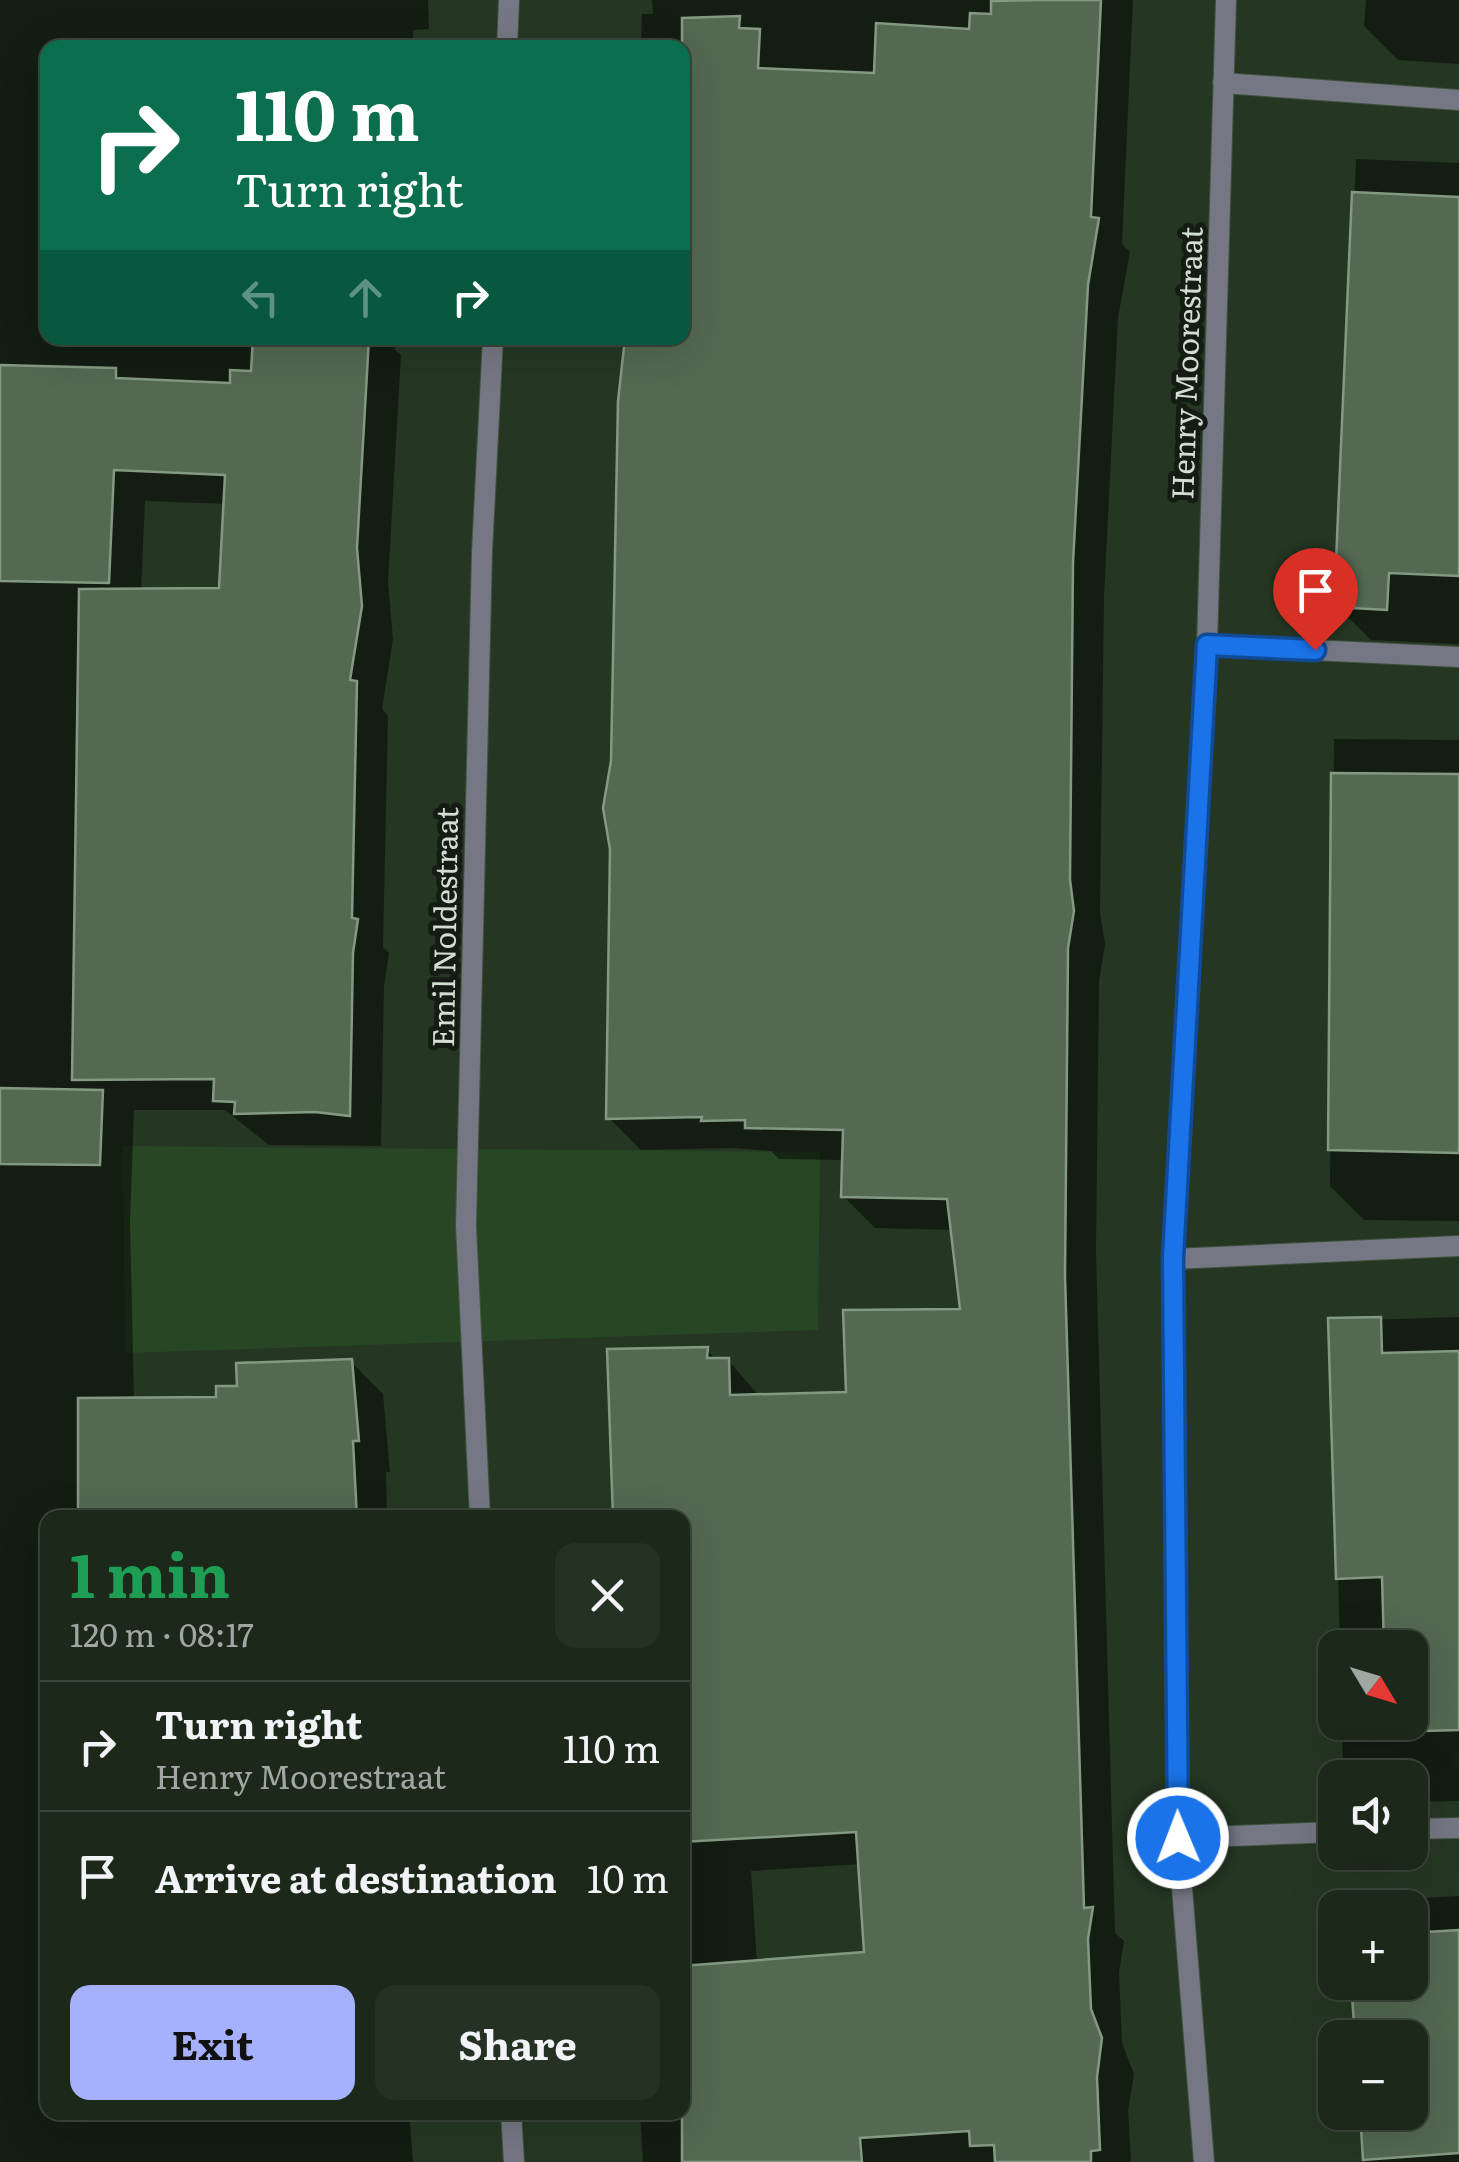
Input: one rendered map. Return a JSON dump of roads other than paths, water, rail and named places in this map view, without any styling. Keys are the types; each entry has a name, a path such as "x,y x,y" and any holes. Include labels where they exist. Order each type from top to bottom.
{"street":[{"path":"507,40 509,0"},
{"name":"Henry Moorestraat","path":"1204,2162 1178,1838 1173,1258 1207,645 1226,0"},
{"path":"1223,83 1459,100"},
{"name":"Emil Noldestraat","path":"480,1510 466,1226 482,552 493,345"},
{"path":"1207,645 1459,657"},
{"path":"1173,1258 1459,1246"},
{"path":"1428,1829 1459,1828"},
{"path":"1178,1838 1318,1833"},
{"path":"511,2120 514,2162"}]}
